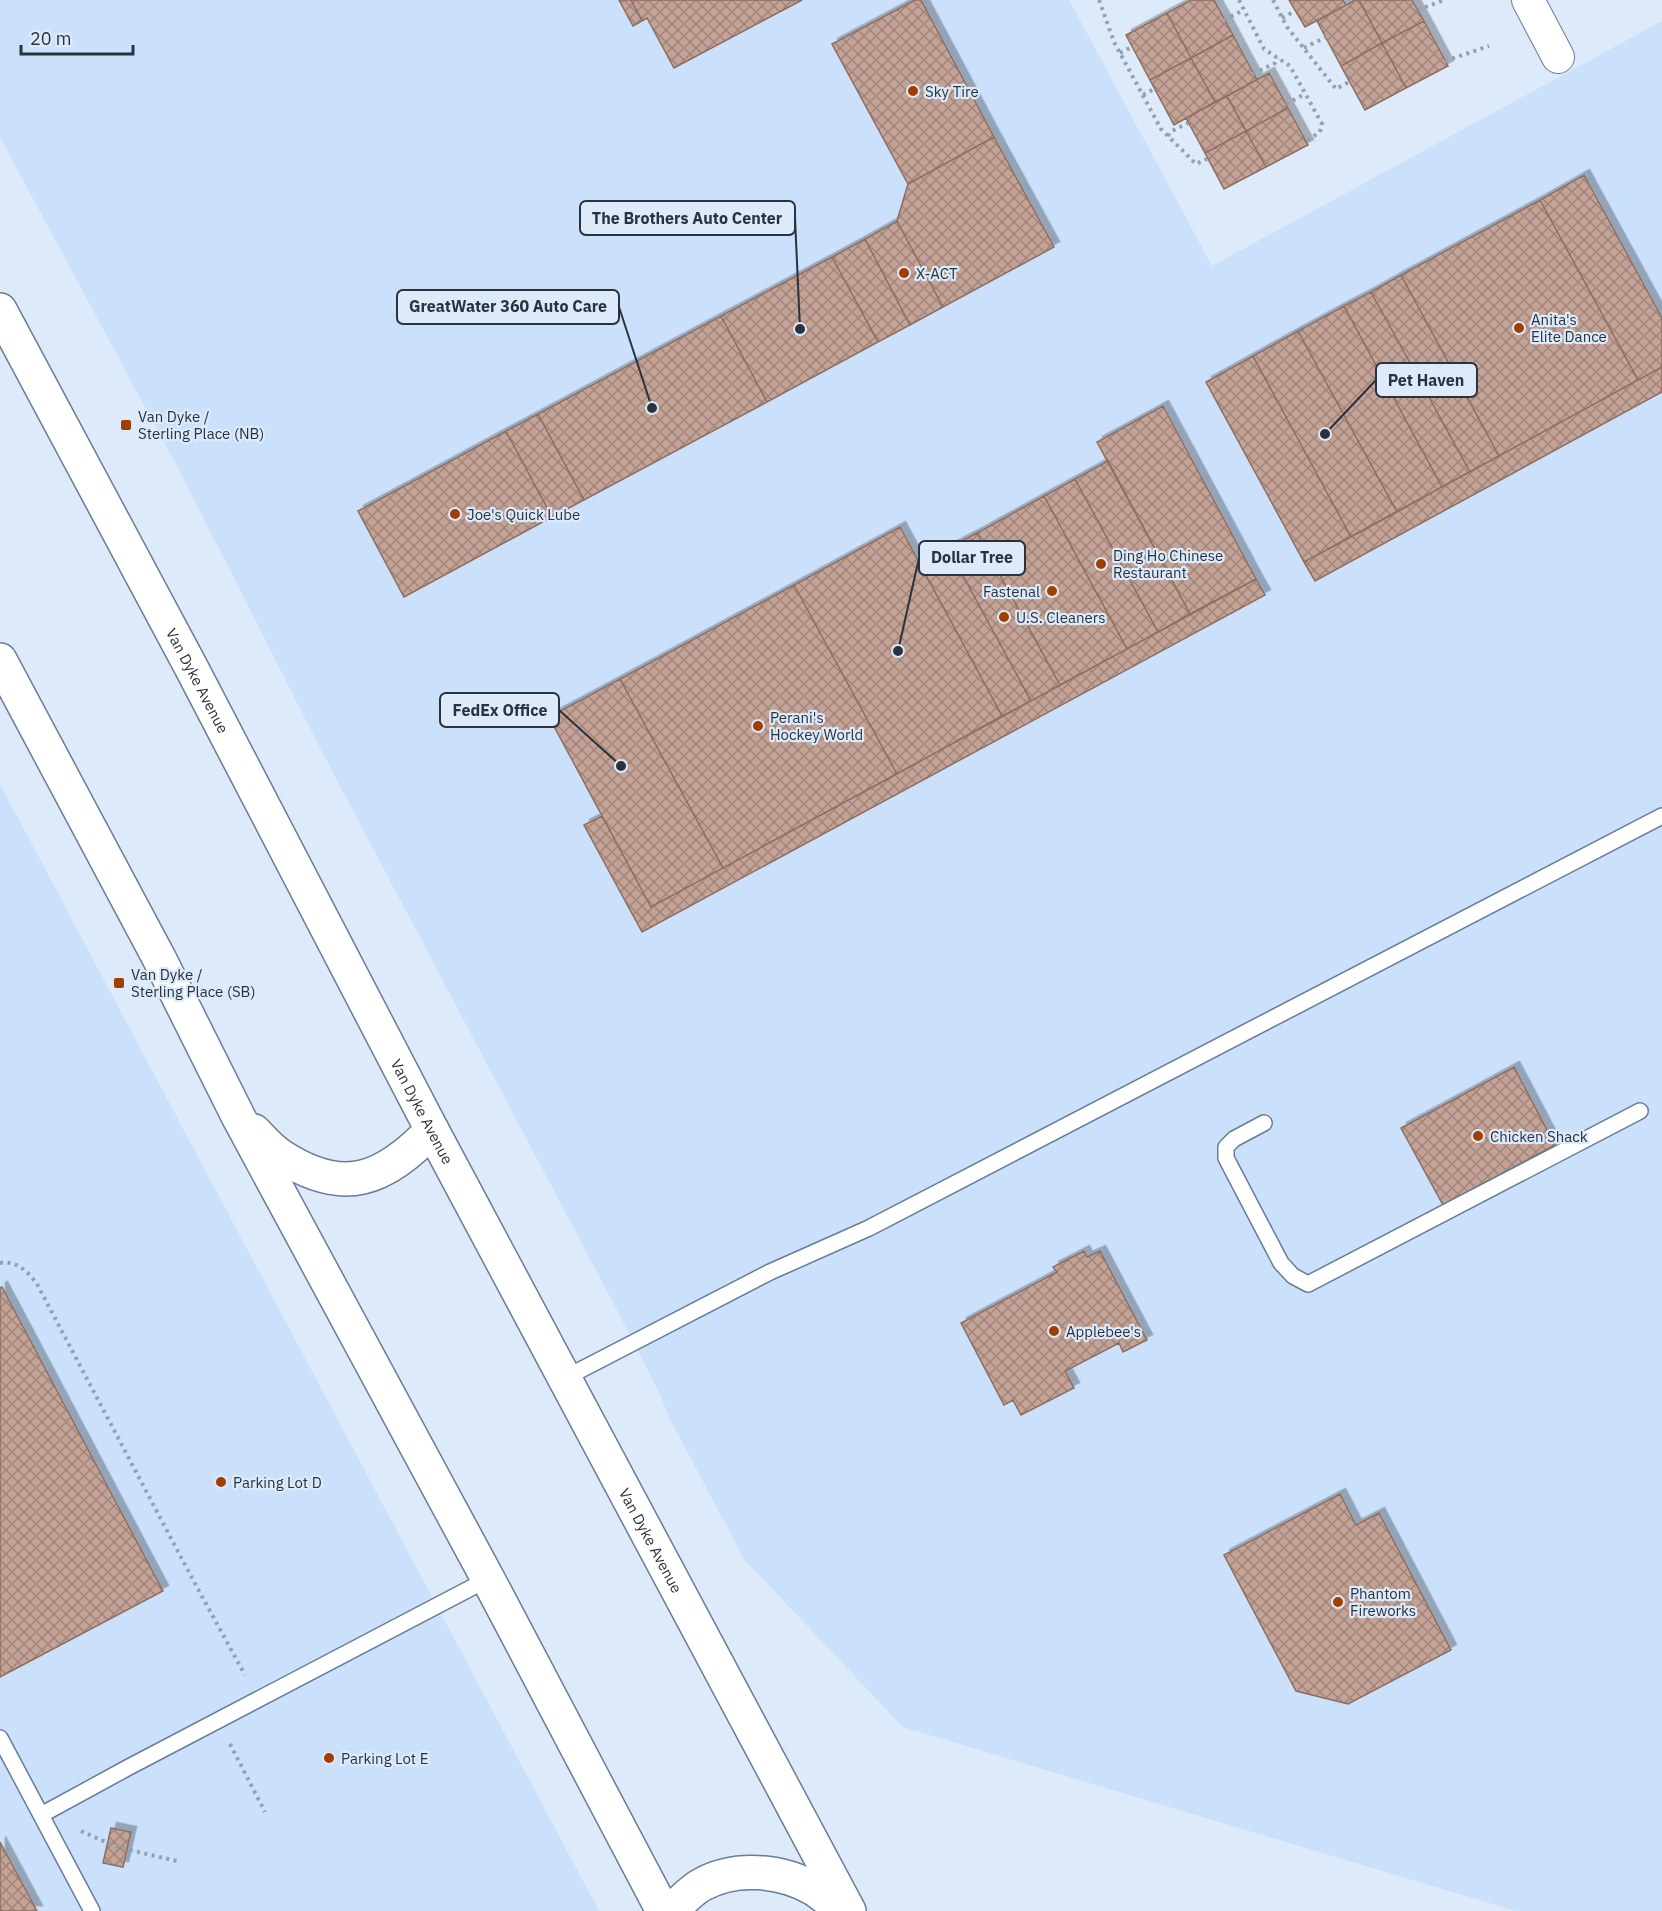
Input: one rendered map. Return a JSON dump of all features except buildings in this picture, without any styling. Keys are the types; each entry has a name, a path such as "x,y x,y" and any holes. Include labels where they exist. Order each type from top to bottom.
{"main road":[{"name":"Van Dyke Avenue","path":"0,310 197,678 432,1130 849,1911"},
{"path":"0,660 159,958 239,1118 488,1579 663,1911"},
{"path":"239,1118 280,1155 309,1171 338,1179 367,1178 390,1167 412,1151 432,1130"},
{"path":"671,1911 701,1885 723,1875 752,1872 782,1876 812,1888 844,1911"}],"street":[{"path":"1528,0 1558,57"}],"lane":[{"path":"565,1378 770,1272 879,1223 1662,816"},
{"path":"1264,1123 1234,1139 1226,1146 1226,1158 1281,1263 1293,1276 1308,1284 1640,1111"},
{"path":"41,1815 488,1579"},
{"path":"0,1738 92,1911"}],"path":[{"path":"1099,0 1114,42 1161,129 1196,164 1208,159"},
{"path":"1239,0 1264,49 1290,66 1322,124 1320,132 1306,141"},
{"path":"1273,0 1287,27 1336,89 1350,82"},
{"path":"1418,10 1444,0"},
{"path":"1224,20 1244,10"},
{"path":"1282,18 1295,11"},
{"path":"1304,48 1326,37"},
{"path":"1445,61 1489,46"},
{"path":"1120,53 1132,47"},
{"path":"1253,74 1275,63 1278,58"},
{"path":"1143,95 1154,89"},
{"path":"1286,104 1305,94"},
{"path":"1168,136 1170,132 1188,123"},
{"path":"0,1263 17,1265 27,1272 37,1284 258,1699"},
{"path":"218,1720 265,1812"},
{"path":"117,1846 181,1862"}],"shaded area":[{"path":"0,0 1069,0 1212,266 1662,21 1662,1911 1516,1911 903,1727 744,1559 670,1419 659,1392 617,1310 321,750 187,485 0,137"},
{"path":"0,784 139,1046 599,1911 0,1911"}],"place":[{"name":"Sky Tire","path":"913,91"},
{"name":"X-ACT","path":"904,273"},
{"name":"Anita's Elite Dance","path":"1519,328"},
{"name":"The Brothers Auto Center","path":"800,329"},
{"name":"GreatWater 360 Auto Care","path":"652,408"},
{"name":"Van Dyke / Sterling Place (NB)","path":"126,425"},
{"name":"Pet Haven","path":"1325,434"},
{"name":"Joe's Quick Lube","path":"455,514"},
{"name":"Ding Ho Chinese Restaurant","path":"1101,564"},
{"name":"Fastenal","path":"1052,591"},
{"name":"U.S. Cleaners","path":"1004,617"},
{"name":"Dollar Tree","path":"898,651"},
{"name":"Perani's Hockey World","path":"758,726"},
{"name":"FedEx Office","path":"621,766"},
{"name":"Van Dyke / Sterling Place (SB)","path":"119,983"},
{"name":"Chicken Shack","path":"1478,1136"},
{"name":"Applebee's","path":"1054,1331"},
{"name":"Parking Lot D","path":"221,1482"},
{"name":"Phantom Fireworks","path":"1338,1602"},
{"name":"Parking Lot E","path":"329,1758"}]}
